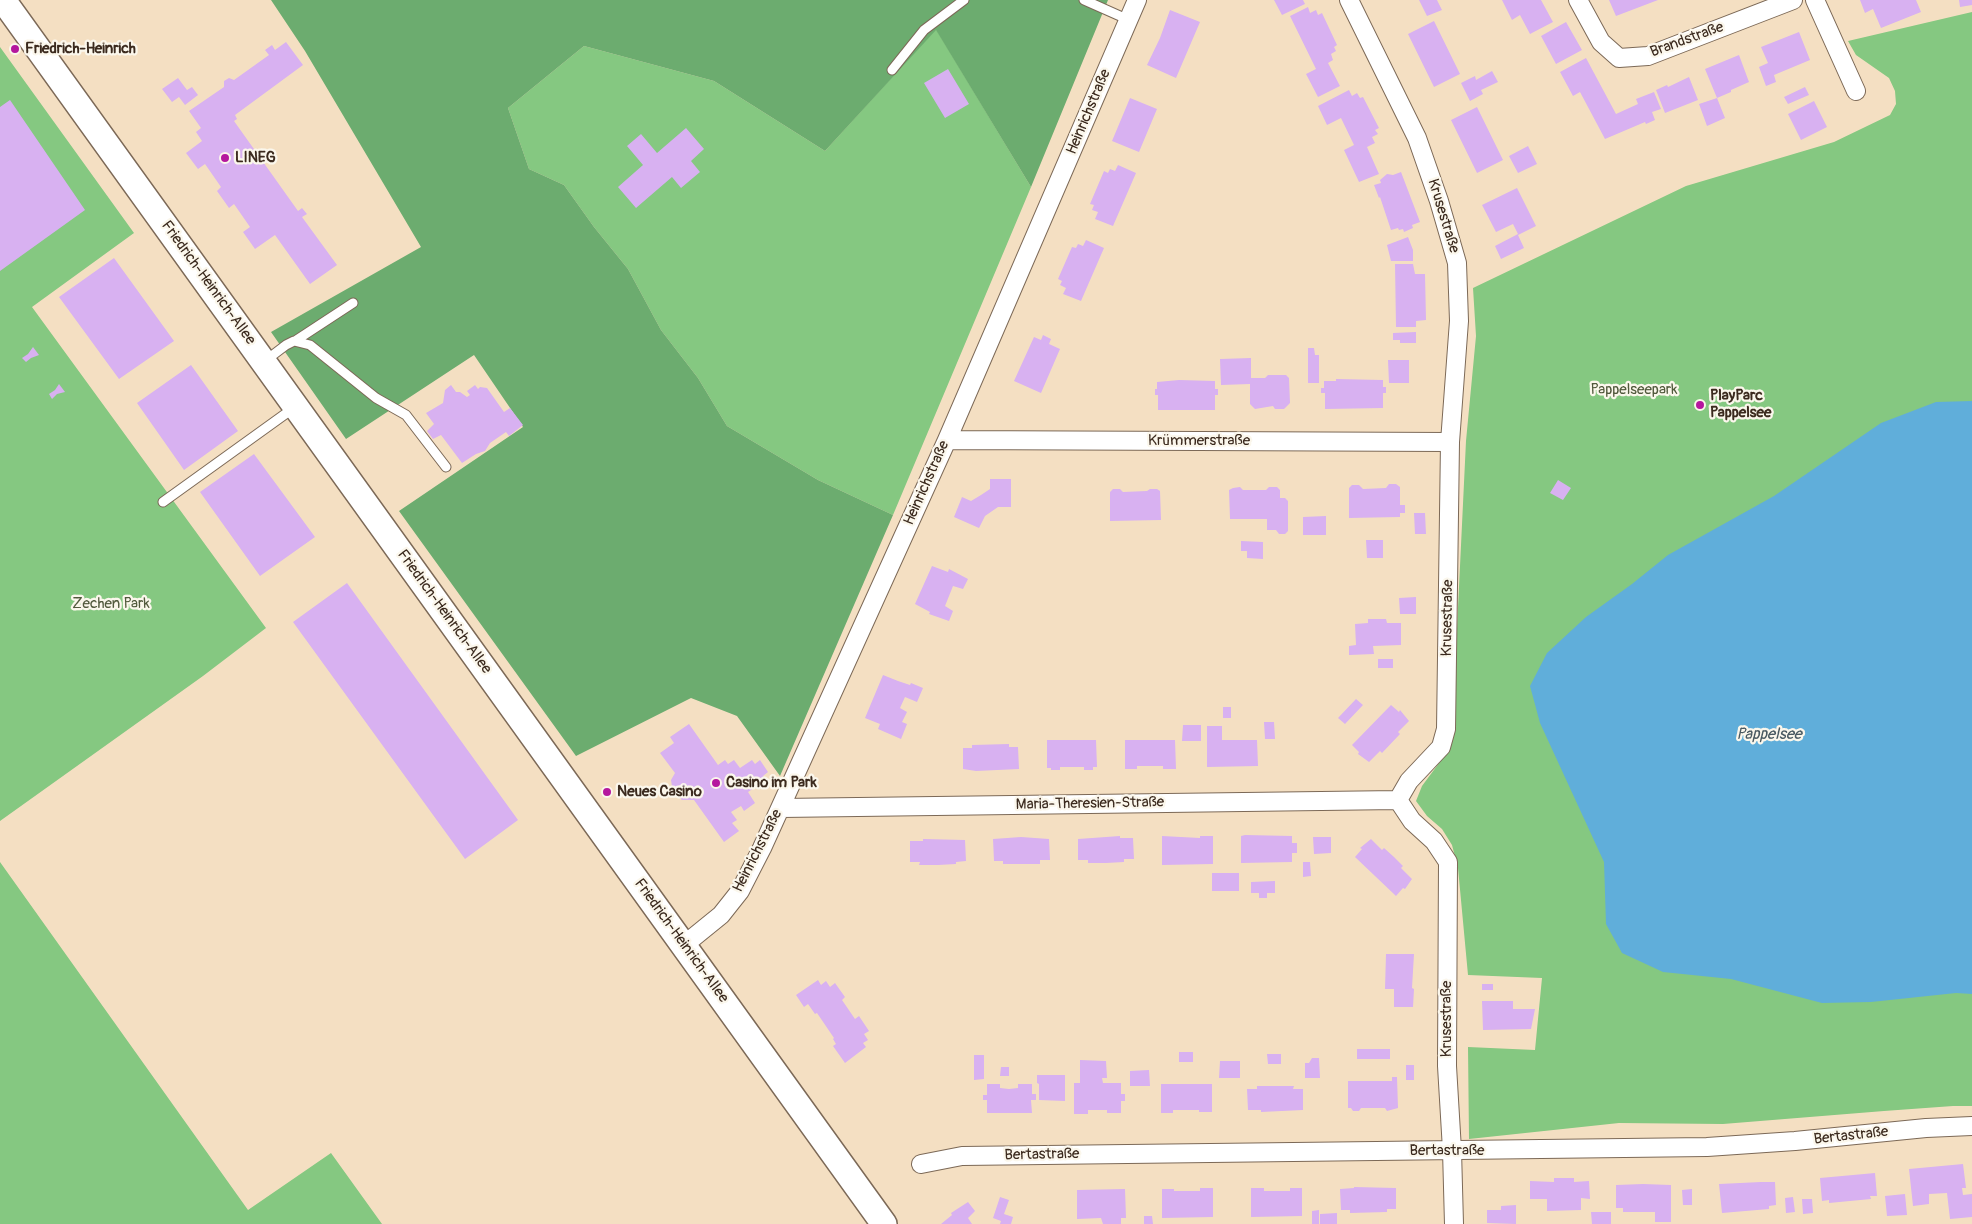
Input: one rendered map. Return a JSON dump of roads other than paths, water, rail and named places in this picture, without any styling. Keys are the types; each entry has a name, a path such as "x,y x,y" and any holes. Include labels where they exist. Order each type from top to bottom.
{"main road":[{"name":"Friedrich-Heinrich-Allee","path":"3,0 884,1224"}],"street":[{"name":"Heinrichstraße","path":"684,945 721,915 740,891 782,808 947,440 1137,0"},
{"name":"Krusestraße","path":"1349,0 1418,138 1457,263 1459,321 1450,442 1446,729 1441,747 1409,781 1398,800 1412,822 1434,841 1448,862 1447,1066 1454,1224"},
{"name":"Brandstraße","path":"1578,0 1601,42 1619,58 1648,56 1793,0"},
{"path":"1815,0 1856,91"},
{"name":"Krümmerstraße","path":"947,440 1450,442"},
{"name":"Maria-Theresien-Straße","path":"782,808 1398,800"},
{"name":"Bertastraße","path":"921,1164 962,1156 1707,1147 1795,1142 1926,1128 1972,1126"}],"lane":[{"path":"892,70 924,30 964,0"},
{"path":"1084,0 1129,20"},
{"path":"264,361 353,303"},
{"path":"294,341 302,342 315,348 376,398 406,415 446,467"},
{"path":"163,502 296,406"}],"water":[{"name":"Pappelsee","path":"1972,401 1972,994 1956,993 1871,1002 1822,1003 1731,979 1663,972 1622,953 1606,924 1604,862 1540,723 1530,686 1547,653 1586,617 1668,555 1774,496 1881,423 1936,402"}],"place":[{"name":"Friedrich-Heinrich","path":"15,49"},
{"name":"LINEG","path":"225,158"},
{"name":"PlayParc Pappelsee","path":"1700,405"},
{"name":"Casino im Park","path":"716,783"},
{"name":"Neues Casino","path":"607,792"}],"park label":[{"name":"Pappelseepark","path":"1634,390"},
{"name":"Zechen Park","path":"111,604"}]}
